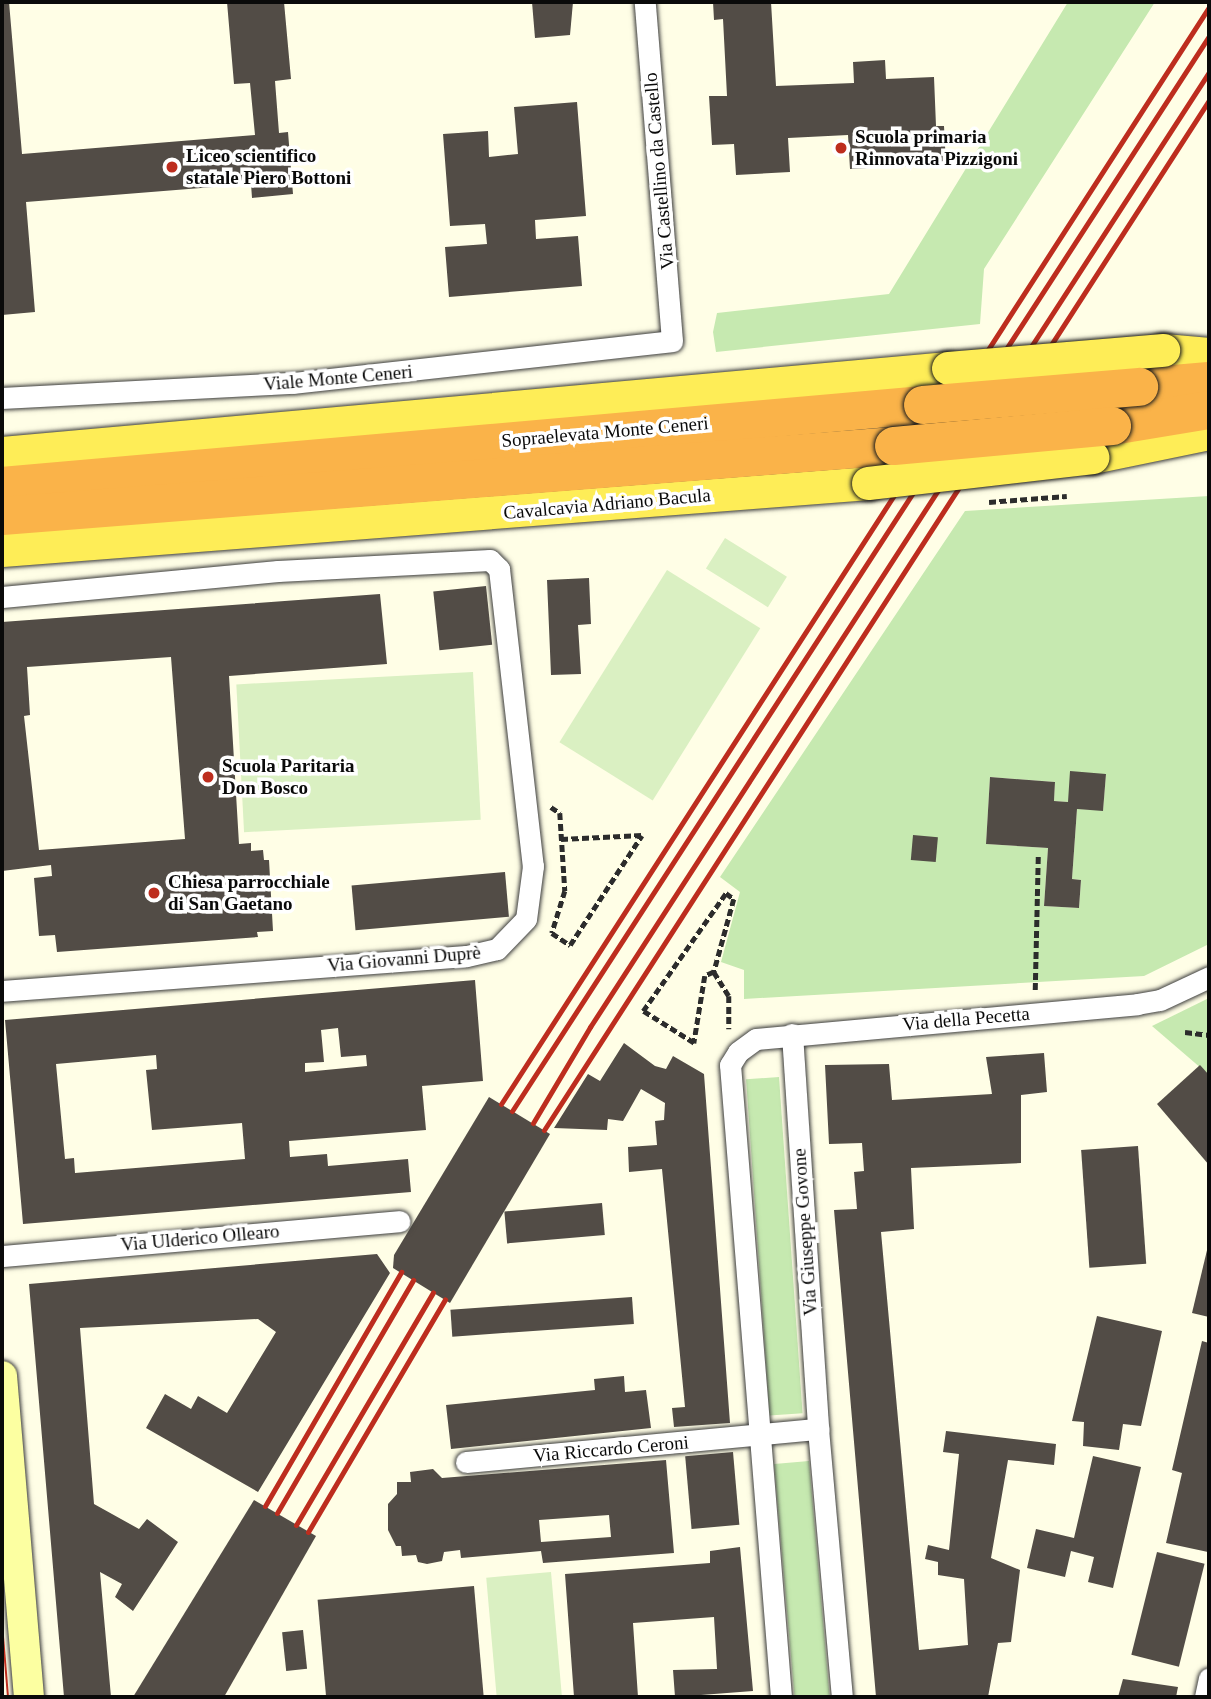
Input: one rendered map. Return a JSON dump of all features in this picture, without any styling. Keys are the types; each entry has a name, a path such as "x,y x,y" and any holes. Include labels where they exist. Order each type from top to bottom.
{"highway":[{"name":"Sopraelevata Monte Ceneri","path":"2,516 204,484 923,405 1209,381"},
{"name":"Cavalcavia Adriano Bacula","path":"721,456 894,446 1102,441 1209,410"},
{"name":"Sopraelevata Monte Ceneri","path":"2,486 204,484 721,456"}],"main road":[{"path":"2,453 1163,350 1209,354"},
{"name":"Cavalcavia Adriano Bacula","path":"2,550 868,483 1102,441 1209,433"},
{"path":"2,1376 29,1697"}],"street":[{"name":"Via Castellino da Castello","path":"645,2 672,341"},
{"name":"Viale Monte Ceneri","path":"2,398 293,383 672,341"},
{"name":"Via Giovanni Duprè","path":"2,597 490,560 499,569 533,866 526,919 512,937 496,949 466,956 2,991"},
{"name":"Via della Pecetta","path":"730,1065 738,1052 757,1039 1137,1004 1160,1000 1209,977"},
{"name":"Via Giuseppe Govone","path":"792,1034 818,1429 842,1697"},
{"path":"730,1065 757,1437 781,1697"},
{"name":"Via Ulderico Ollearo","path":"2,1256 399,1221"},
{"path":"757,1437 818,1429"},
{"name":"Via Riccardo Ceroni","path":"466,1462 757,1437"},
{"path":"1205,1697 1209,1678"}],"path":[{"path":"642,835 570,945 552,933 565,891 561,839 642,835"},
{"path":"1035,991 1038,854"},
{"path":"714,972 705,976 694,1043 643,1011 726,893 734,899 714,972 729,996 730,1065"},
{"path":"1185,1032 1209,1035"}],"green space":[{"path":"1068,2 1155,2 984,269 980,324 716,352 713,332 717,313 889,294"},
{"path":"1209,496 1209,944 1144,976 744,999 744,970 721,962 740,892 720,877 965,511","holes":["1106,774 1103,810 1077,809 1072,879 1081,880 1079,908 1044,906 1048,848 986,844 990,777 1055,782 1054,801 1068,802"]},
{"path":"725,538 787,577 768,607 706,569"},
{"path":"667,570 760,628 653,800 559,742"},
{"path":"473,672 481,820 244,832 236,684"},
{"path":"1209,998 1209,1075 1152,1026"},
{"path":"779,1077 803,1413 770,1415 746,1079"},
{"path":"809,1461 830,1697 795,1697 774,1464"},
{"path":"551,1572 562,1697 497,1697 486,1578"}],"building":[{"path":"2,2 9,2 22,154 255,135 250,83 234,84 227,2 284,2 291,79 275,81 279,133 288,132 293,194 252,198 251,184 26,202 35,312 2,315"},
{"path":"532,2 573,2 570,35 535,38"},
{"path":"713,2 771,2 776,86 854,83 853,62 885,60 886,79 934,77 936,126 944,126 946,164 850,169 848,135 788,138 790,172 736,175 734,144 712,145 709,96 727,96 723,19 714,20"},
{"path":"577,102 586,216 535,220 536,239 578,236 582,286 449,297 445,247 487,244 485,224 450,226 443,134 488,131 489,157 518,154 514,107"},
{"path":"589,578 591,624 578,625 581,674 551,675 547,580"},
{"path":"486,586 492,645 439,650 433,592"},
{"name":"Scuola Paritaria Don Bosco","path":"380,594 387,664 229,676 239,844 251,843 251,851 263,850 264,860 269,860 273,931 257,932 258,937 57,952 55,935 39,936 34,878 52,876 51,865 2,871 2,622","holes":["171,657 185,839 39,850 24,716 30,715 27,667"]},
{"path":"1070,771 1106,774 1103,811 1077,809 1072,879 1081,880 1079,908 1044,906 1048,848 986,844 990,777 1055,782 1054,801 1068,802"},
{"path":"913,835 938,837 936,862 911,860"},
{"path":"505,872 509,917 356,930 352,885"},
{"path":"475,980 483,1081 422,1086 426,1130 289,1141 290,1157 327,1154 328,1166 408,1159 411,1192 23,1224 5,1020","holes":["338,1028 341,1057 366,1055 367,1066 305,1072 305,1063 324,1062 321,1030","156,1055 157,1069 146,1070 152,1130 242,1123 245,1159 75,1173 74,1158 65,1159 56,1064"]},
{"path":"624,1043 655,1066 666,1069 673,1056 704,1074 730,1423 674,1427 672,1408 685,1407 662,1169 629,1172 628,1147 657,1145 655,1121 664,1120 665,1103 641,1089 623,1121 608,1119 607,1130 554,1128 588,1074 600,1081"},
{"path":"1044,1053 1047,1092 1021,1095 1021,1163 911,1168 914,1229 881,1232 919,1650 968,1645 964,1579 938,1575 938,1562 925,1559 928,1545 949,1550 959,1454 943,1452 946,1431 1056,1444 1054,1465 1008,1460 991,1558 1020,1570 1011,1642 998,1643 988,1697 876,1697 834,1210 857,1209 854,1172 864,1171 862,1143 829,1144 825,1065 889,1064 892,1100 992,1094 986,1057"},
{"path":"1200,1065 1209,1075 1209,1165 1157,1104"},
{"path":"489,1097 550,1134 450,1303 393,1268 394,1255"},
{"path":"1138,1146 1146,1264 1089,1268 1081,1150"},
{"path":"602,1203 605,1235 507,1243 504,1212"},
{"path":"1209,1246 1209,1317 1192,1313"},
{"path":"377,1254 390,1273 258,1492 146,1428 165,1394 191,1409 198,1396 227,1413 276,1332 258,1319 80,1328 94,1504 139,1529 147,1519 178,1542 133,1611 115,1597 122,1584 100,1572 111,1697 64,1697 29,1284"},
{"path":"632,1297 634,1324 452,1337 450,1310"},
{"path":"1097,1316 1162,1331 1141,1426 1123,1424 1119,1450 1083,1446 1084,1422 1072,1421"},
{"path":"1202,1341 1209,1343 1208,1552 1166,1543 1182,1473 1172,1470"},
{"path":"624,1376 625,1392 646,1390 651,1428 451,1449 446,1405 595,1390 594,1379"},
{"path":"733,1452 739,1525 692,1529 685,1456"},
{"path":"1093,1456 1141,1467 1113,1588 1088,1582 1094,1557 1071,1551 1065,1577 1027,1568 1036,1529 1074,1538"},
{"path":"666,1460 674,1553 543,1563 541,1551 461,1558 460,1550 444,1552 442,1561 427,1564 418,1562 416,1555 402,1556 401,1546 396,1546 388,1530 388,1504 397,1494 397,1482 411,1482 410,1472 433,1469 442,1478","holes":["609,1515 611,1537 541,1542 539,1520"]},
{"path":"254,1500 316,1536 224,1697 133,1697"},
{"path":"740,1547 753,1691 675,1697 673,1670 717,1669 714,1617 633,1623 638,1697 574,1697 565,1574 710,1563 710,1551"},
{"path":"1157,1552 1205,1564 1179,1667 1131,1655"},
{"path":"474,1586 484,1697 326,1697 318,1600"},
{"path":"303,1630 307,1669 286,1671 282,1632"},
{"path":"1123,1679 1178,1687 1176,1697 1118,1697"}],"tram line":[{"path":"2,1624 8,1697"}],"railway":[{"path":"501,1104 1209,7"},
{"path":"512,1111 1209,36"},
{"path":"533,1123 590,1027 1209,72"},
{"path":"544,1130 1209,100"},
{"path":"265,1506 401,1272"},
{"path":"277,1513 413,1280"},
{"path":"296,1525 433,1292"},
{"path":"308,1532 445,1299"}],"place":[{"name":"Scuola primaria Rinnovata Pizzigoni","path":"841,148"},
{"name":"Liceo scientifico statale Piero Bottoni","path":"172,167"},
{"name":"Scuola Paritaria Don Bosco","path":"208,777"},
{"name":"Chiesa parrocchiale di San Gaetano","path":"154,893"}]}
